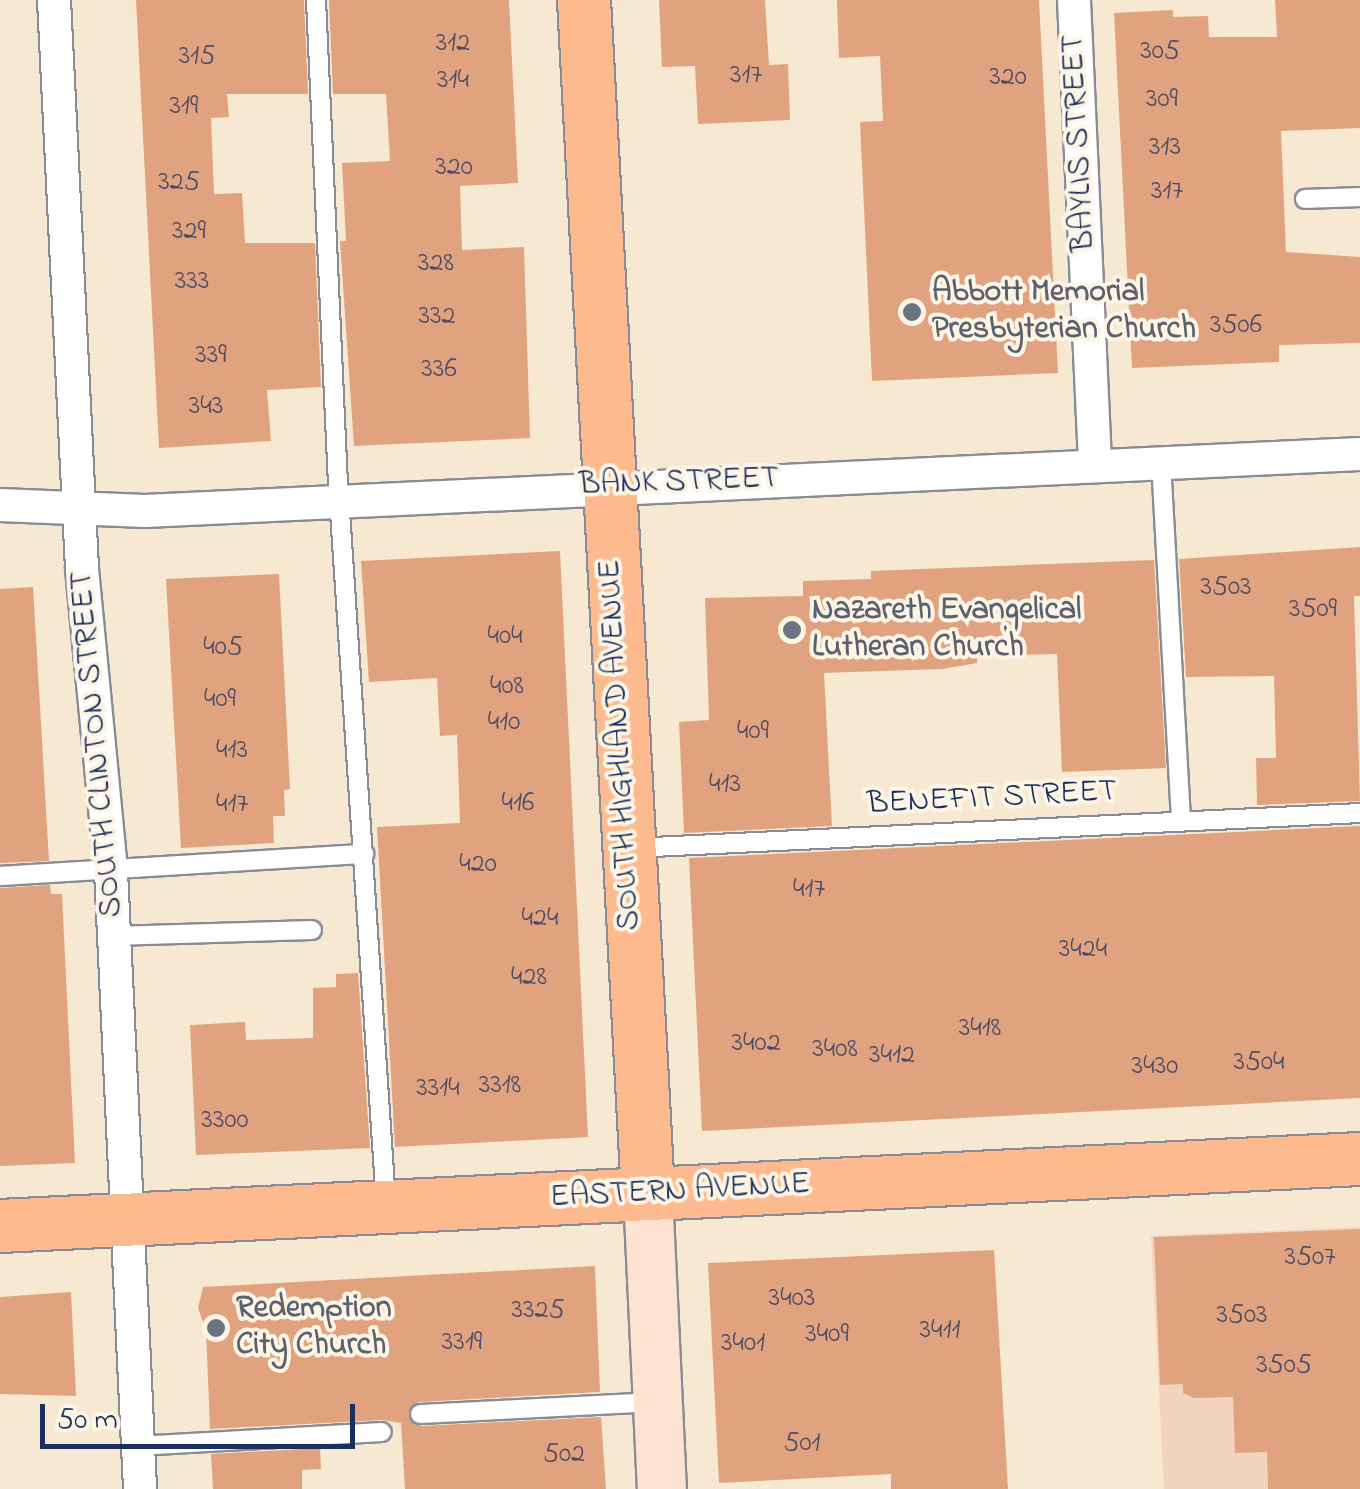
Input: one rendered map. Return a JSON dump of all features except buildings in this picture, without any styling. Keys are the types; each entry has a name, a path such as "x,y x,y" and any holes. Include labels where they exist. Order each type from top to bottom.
{"main road":[{"name":"SOUTH HIGHLAND AVENUE","path":"584,0 626,848 648,1194"},
{"name":"EASTERN AVENUE","path":"0,1226 1360,1159"}],"street":[{"name":"SOUTH CLINTON STREET","path":"54,0 82,512 111,871 140,1489"},
{"name":"BAYLIS STREET","path":"1074,0 1095,465"},
{"name":"BANK STREET","path":"0,505 40,503 82,512 339,497 1360,454"},
{"name":"SOUTH HIGHLAND AVENUE","path":"648,1194 662,1489"}],"lane":[{"path":"316,0 339,497 386,1206"},
{"path":"1306,199 1360,197"},
{"path":"1161,462 1181,819"},
{"name":"BENEFIT STREET","path":"626,848 1360,813"},
{"path":"0,876 364,854"},
{"path":"114,936 312,930"},
{"path":"420,1414 658,1402"},
{"path":"138,1446 382,1432"}],"shaded area":[{"path":"1360,1227 1360,1489 1164,1489 1151,1236"}],"place":[{"name":"Abbott Memorial Presbyterian Church","path":"912,312"},
{"name":"Nazareth Evangelical Lutheran Church","path":"792,630"},
{"name":"Redemption City Church","path":"216,1328"}]}
